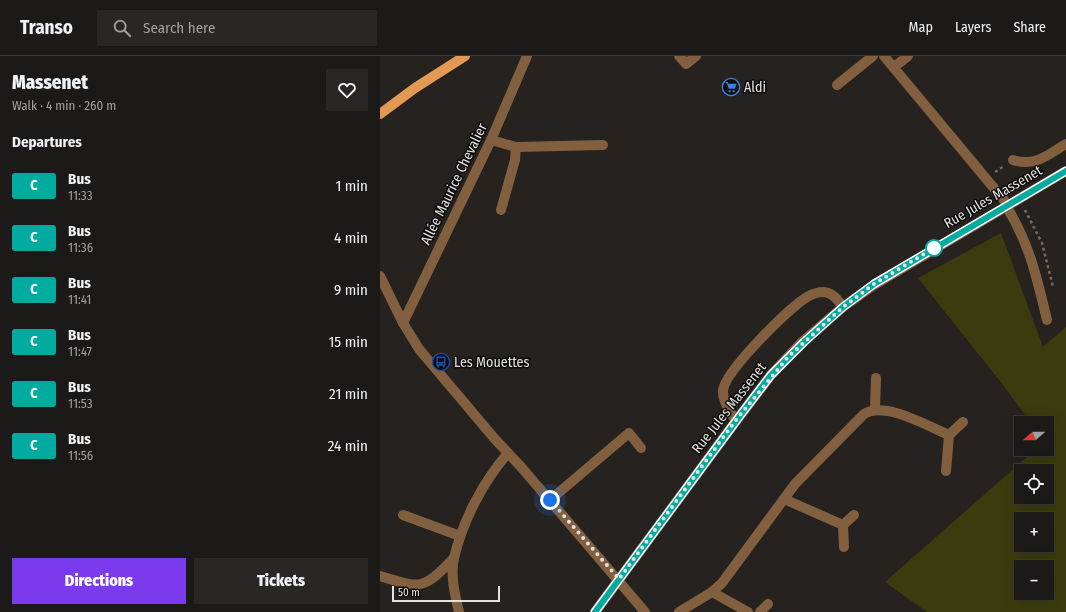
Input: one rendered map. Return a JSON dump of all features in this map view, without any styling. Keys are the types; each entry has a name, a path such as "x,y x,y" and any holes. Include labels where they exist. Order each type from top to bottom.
{"main road":[{"path":"380,114 415,88 464,56"}],"street":[{"name":"Allée Maurice Chevalier","path":"403,323 491,140 527,56"},
{"path":"679,56 686,64 696,56"},
{"path":"836,85 872,56"},
{"path":"884,56 1007,205 1030,253 1047,320"},
{"path":"894,67 908,56"},
{"path":"491,140 516,147 603,145"},
{"path":"1013,160 1022,163 1037,161 1066,144"},
{"path":"501,210 515,160 516,147"},
{"name":"Rue Jules Massenet","path":"595,612 736,420 788,357 843,307 895,271 1066,171"},
{"path":"380,276 403,323 413,340 427,358 494,438 619,579 645,612"},
{"path":"736,420 724,400 723,389 733,372 764,336 797,304 814,293 825,292 831,294 843,307"},
{"path":"875,409 876,378"},
{"path":"679,612 712,592 722,583 799,480 861,417 875,409 889,410 949,435"},
{"path":"946,472 949,435 963,422"},
{"path":"550,500 629,433 641,448"},
{"path":"459,612 453,585 454,558 460,536 467,518 486,485 508,453"},
{"path":"784,499 843,524"},
{"path":"403,515 460,536"},
{"path":"843,524 854,515"},
{"path":"843,524 844,547"},
{"path":"380,576 408,584 420,585 433,579 454,558"},
{"path":"712,592 748,612"},
{"path":"760,612 768,604"}],"path":[{"path":"986,178 1013,160"},
{"path":"1013,217 1032,206"}],"shaded area":[{"path":"1001,233 1043,347 1066,327 1066,612 927,612 885,582 1014,468 1014,504 1054,504 1054,464 1019,464 1028,456 1054,456 1054,416 1026,416 918,278"}],"bus line":[{"name":"C","path":"595,612 684,490 771,375 822,325 874,284 956,234 1066,171"}],"place":[{"name":"Aldi","path":"731,87"},
{"name":"Les Mouettes","path":"441,362"}],"route":[{"path":"550,500 619,579 736,420 771,375 788,357 843,307 874,284 934,248"}]}
